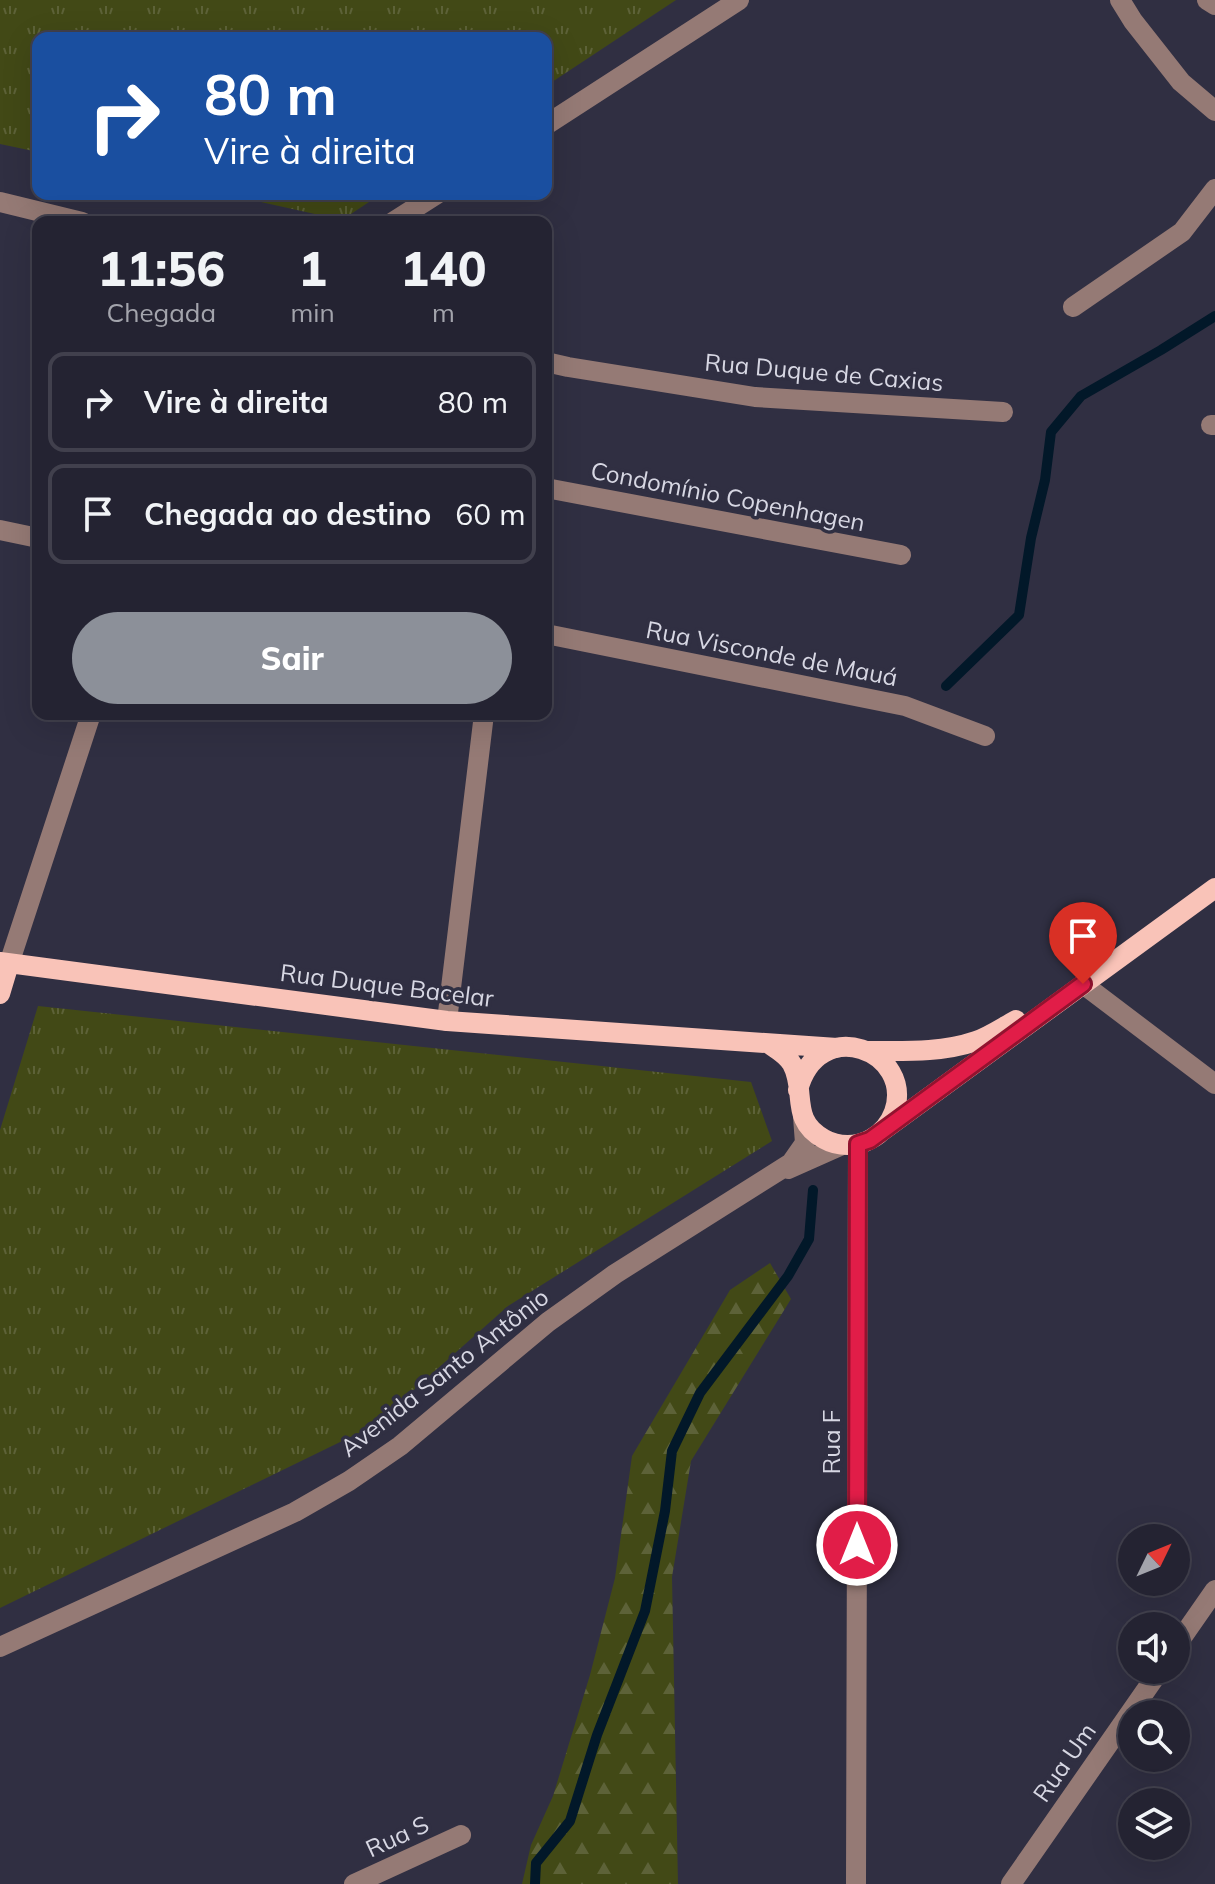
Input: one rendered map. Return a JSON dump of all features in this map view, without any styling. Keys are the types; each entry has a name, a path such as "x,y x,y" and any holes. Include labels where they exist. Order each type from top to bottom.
{"main road":[{"path":"769,1044 791,1062 803,1117 812,1130 825,1140 850,1145 870,1140 1215,888"},
{"path":"0,994 4,963"},
{"name":"Rua Duque Bacelar","path":"4,963 447,1021 837,1048"},
{"path":"798,1090 802,1075 823,1053 853,1047 868,1051 927,1051 955,1047 979,1040 1083,984"},
{"path":"868,1051 881,1060 891,1073 896,1088 896,1104 891,1120 881,1132"}],"street":[{"path":"552,121 739,0"},
{"path":"1120,0 1181,82 1215,111"},
{"path":"1207,0 1215,5"},
{"path":"1073,307 1182,232 1215,189"},
{"path":"402,216 428,200"},
{"path":"0,202 57,216"},
{"name":"Rua Duque de Caxias","path":"552,363 755,397 1003,412"},
{"name":"Condomínio Copenhagen","path":"552,489 901,555"},
{"path":"0,530 32,537"},
{"name":"Rua Visconde de Mauá","path":"552,635 905,706 985,736"},
{"path":"4,963 89,720"},
{"path":"447,1021 483,720"},
{"path":"1083,984 1215,1084"},
{"name":"Avenida Santo Antônio","path":"0,1647 295,1512 349,1481 400,1446 548,1322 603,1282 791,1163 805,1143 803,1117"},
{"name":"Avenida Santo Antônio","path":"777,1174 850,1145"},
{"name":"Rua F","path":"850,1145 856,1884"},
{"path":"1190,1626 1215,1590"},
{"name":"Rua Um","path":"1011,1884 1150,1684"},
{"name":"Rua S","path":"354,1884 461,1835"}],"green space":[{"path":"0,0 676,0 552,82 552,32 32,32 32,151 0,144"},
{"path":"252,200 372,200 348,216 324,216"},
{"path":"38,1006 751,1082 772,1141 508,1306 373,1426 0,1608 0,1130"},
{"path":"770,1263 791,1299 691,1461 672,1577 678,1884 522,1884 531,1845 553,1796 590,1675 615,1578 632,1456 730,1290"}],"waterway":[{"path":"946,686 1019,615 1051,432 1081,396 1215,316"},
{"path":"535,1884 536,1863 570,1821 597,1735 645,1611 665,1511 672,1451 700,1393 788,1276 809,1239 813,1190"}],"route":[{"path":"857,1545 858,1144 870,1140 1083,984"}]}
